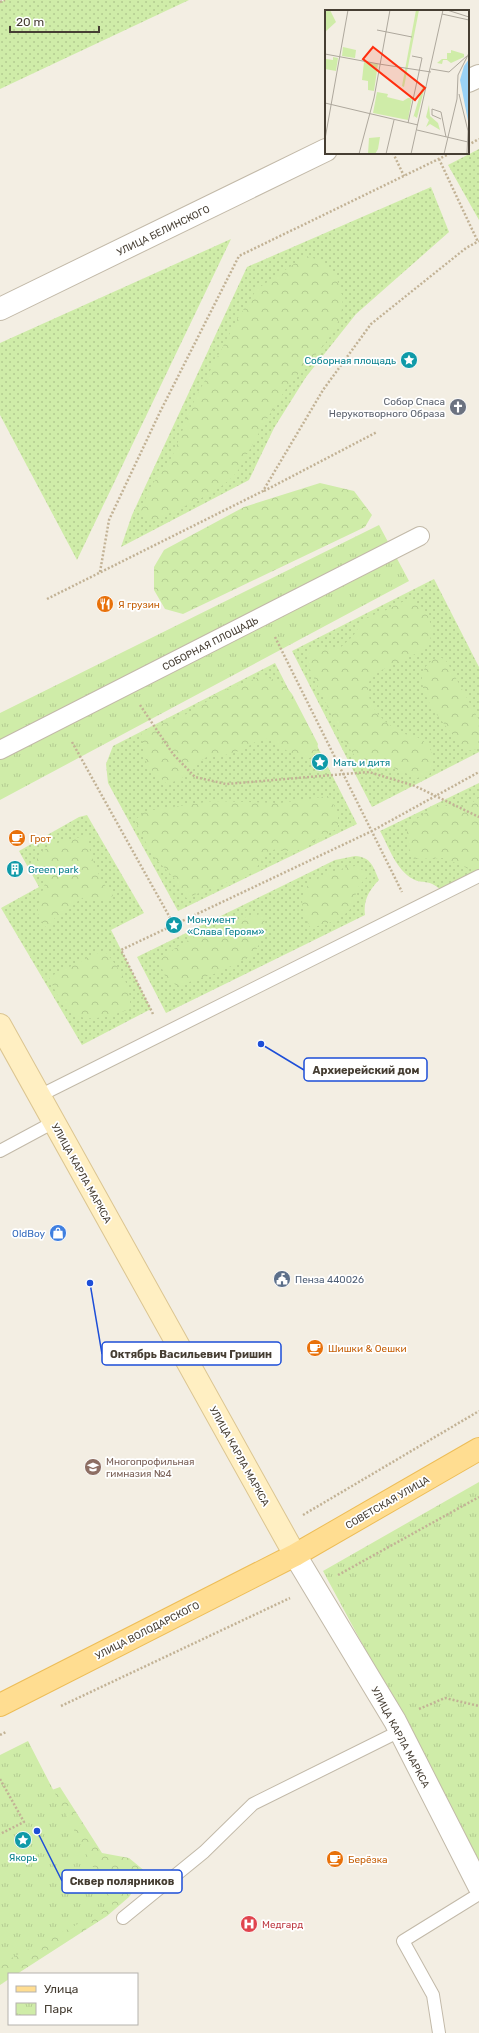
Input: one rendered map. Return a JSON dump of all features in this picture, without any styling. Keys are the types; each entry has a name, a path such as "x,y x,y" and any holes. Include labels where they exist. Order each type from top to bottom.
{"main road":[{"name":"УЛИЦА КАРЛА МАРКСА","path":"0,1025 295,1555"},
{"name":"СОВЕТСКАЯ УЛИЦА","path":"295,1555 479,1449"},
{"name":"УЛИЦА ВОЛОДАРСКОГО","path":"0,1705 295,1555"}],"street":[{"path":"469,81 479,76"},
{"name":"УЛИЦА БЕЛИНСКОГО","path":"0,309 325,150"},
{"name":"СОБОРНАЯ ПЛОЩАДЬ","path":"0,750 420,536"},
{"name":"УЛИЦА КАРЛА МАРКСА","path":"295,1555 397,1726 479,1886"}],"lane":[{"path":"39,1096 479,876"},
{"path":"0,1151 54,1122"},
{"path":"123,1918 204,1852 253,1804 397,1726"},
{"path":"439,2033 433,1994 403,1941 479,1894"}],"path":[{"path":"0,2 5,0"},
{"path":"469,144 479,139"},
{"path":"393,154 404,176"},
{"path":"100,572 109,520 160,412 239,256 449,154"},
{"path":"263,491 322,390 371,324 466,248 478,242 439,159"},
{"path":"47,599 377,432"},
{"path":"265,615 411,910"},
{"path":"129,685 145,715 173,754 195,777 226,784 369,772 415,786 479,817"},
{"path":"84,764 174,925"},
{"path":"163,1034 121,950 372,831 479,772"},
{"path":"280,1528 479,1412"},
{"path":"57,1708 314,1587 479,1496"},
{"path":"397,1726 445,1698 479,1706"},
{"path":"0,1735 7,1731"},
{"path":"0,1779 24,1822 0,1834"}],"green space":[{"path":"5,0 189,0 0,89 0,2"},
{"path":"479,149 479,220 448,165"},
{"path":"431,187 449,232 356,314 306,377 274,428 249,480 121,547 132,515 247,267"},
{"path":"231,239 77,560 0,415 0,343"},
{"path":"306,256 320,261 330,270 336,278 342,294 342,310 337,325 329,339 286,389 240,467 229,481 199,500 156,520 150,521 145,518 141,513 142,507 151,486 172,457 194,401 238,318 257,289"},
{"path":"320,483 354,491 372,515 365,527 183,614 165,609 154,590 154,567 164,550 244,507"},
{"path":"379,525 409,581 0,800 0,713"},
{"path":"434,579 479,667 479,752 372,807 292,651"},
{"path":"413,600 424,610 430,621 431,634 428,648 387,667 376,674 368,683 368,691 373,706 388,724 402,733 417,737 427,744 430,749 433,764 429,775 417,778 382,763 360,763 342,738 306,661 311,649 341,647 353,636 365,618 402,602"},
{"path":"436,658 442,658 447,662 479,720 478,749 466,751 439,718 424,691 422,679 425,667"},
{"path":"275,663 357,824 178,911 108,783 106,764 113,746"},
{"path":"263,676 283,683 292,694 318,744 316,753 310,758 298,756 289,752 271,738 257,741 242,750 225,755 208,756 196,764 181,779 167,784 147,766 141,732 194,711 219,692"},
{"path":"479,783 479,871 441,890 432,884 417,881 407,875 397,864 380,831"},
{"path":"329,796 338,813 338,828 295,852 276,849 264,853 255,872 186,898 174,878 152,855 135,820 146,811 213,801 280,803"},
{"path":"479,798 479,869 469,869 444,858 414,859 407,844 407,826 436,805 444,805 457,809 464,808"},
{"path":"87,815 144,913 111,930 151,1009 82,1045 1,908 39,887 19,851 79,817"},
{"path":"87,836 90,852 99,875 103,883 113,895 110,900 103,901 84,897 56,916 48,929 39,918 38,912 38,906 46,880 35,863 38,856 49,846"},
{"path":"355,856 365,858 371,863 379,880 372,888 366,900 365,915 166,1013 137,957 335,860"},
{"path":"356,866 363,870 367,877 358,888 355,902 351,908 347,913 336,920 323,925 310,927 304,913 302,903 302,897 306,888 322,876 337,870"},
{"path":"264,912 265,934 253,955 217,973 177,986 165,976 159,961 182,944 208,930"},
{"path":"104,950 119,970 127,984 130,1009 101,1017 80,1017 71,1012 63,1004 49,977"},
{"path":"479,1482 479,1861 323,1571"},
{"path":"28,1741 113,1906 0,1964 0,1755"},
{"path":"60,1787 102,1853 129,1858 146,1872 129,1897 107,1916 19,1973 8,1973 8,1980 0,1985 0,1833 22,1801"}],"place":[{"name":"Соборная площадь","path":"409,360"},
{"name":"Собор Спаса Нерукотворного Образа","path":"458,407"},
{"name":"Я грузин","path":"105,604"},
{"name":"Мать и дитя","path":"320,762"},
{"name":"Грот","path":"17,838"},
{"name":"Green park","path":"15,869"},
{"name":"Монумент «Слава Героям»","path":"174,925"},
{"name":"Архиерейский дом","path":"261,1044"},
{"name":"OldBoy","path":"58,1233"},
{"name":"Пенза 440026","path":"282,1279"},
{"name":"Октябрь Васильевич Гришин","path":"90,1283"},
{"name":"Шишки & Оешки","path":"315,1348"},
{"name":"Многопрофильная гимназия №4","path":"93,1467"},
{"name":"Сквер полярников","path":"37,1831"},
{"name":"Якорь","path":"23,1840"},
{"name":"Берёзка","path":"335,1859"},
{"name":"Медгард","path":"249,1924"}]}
